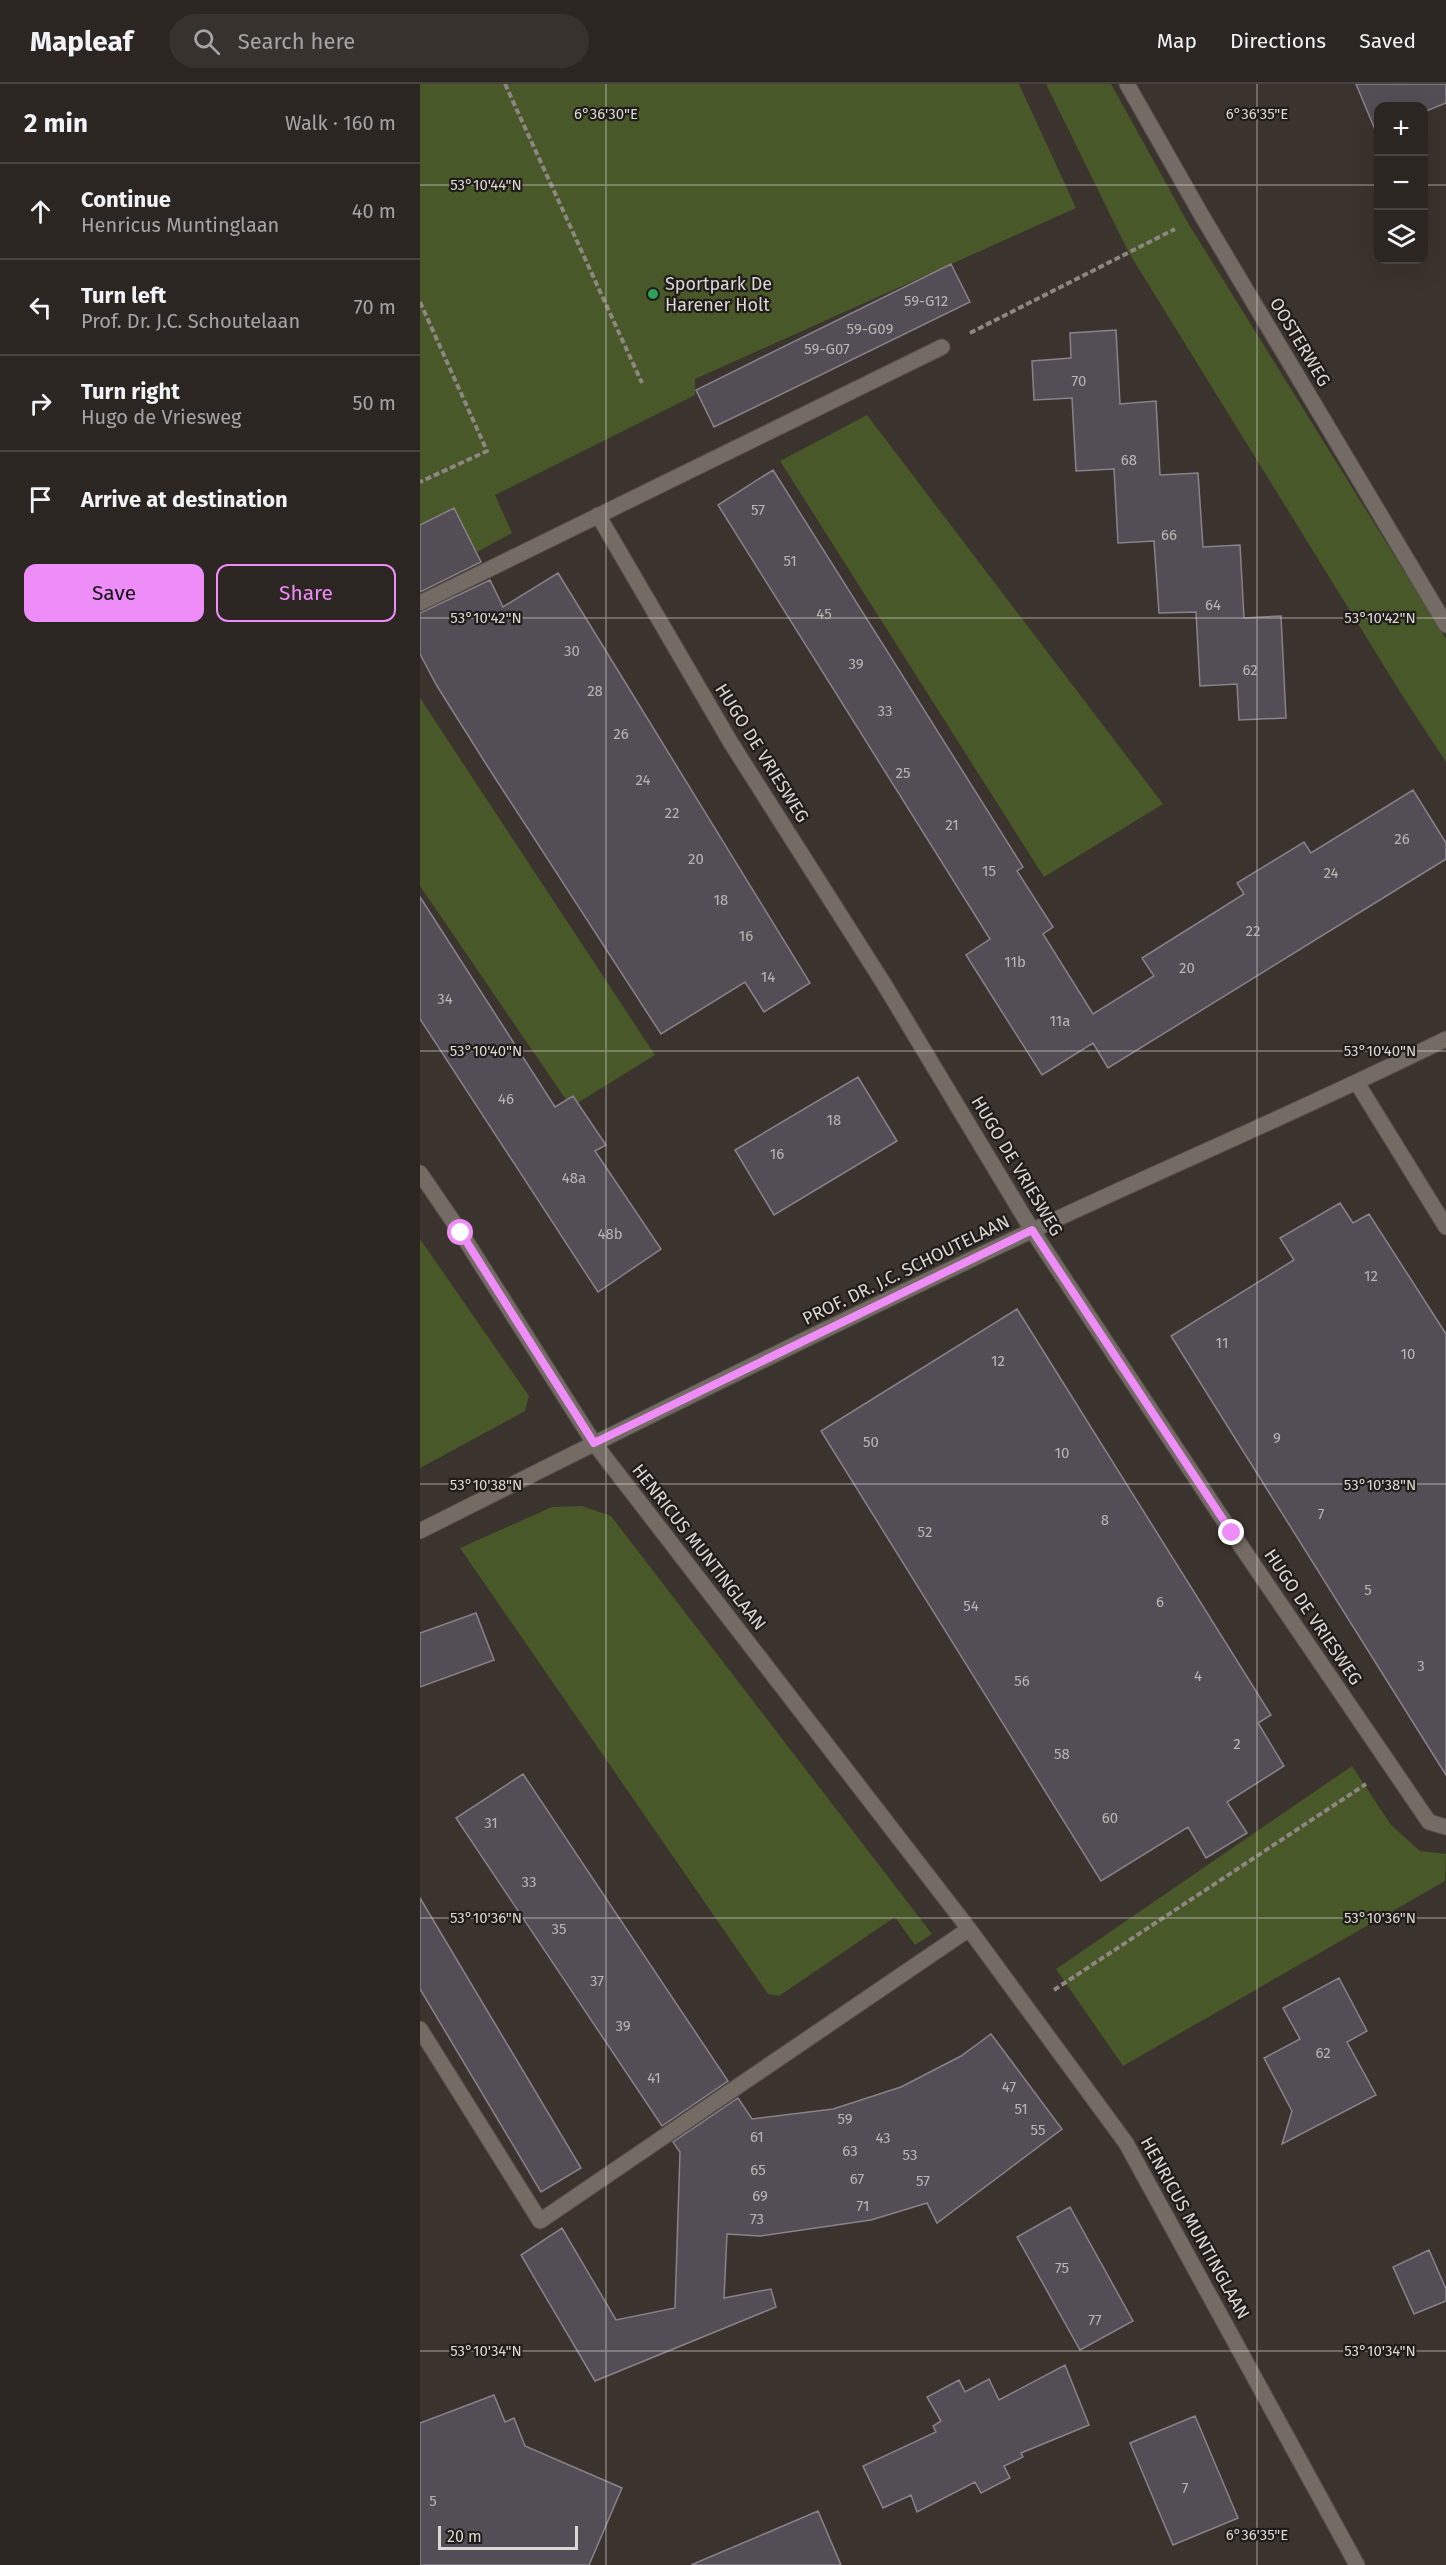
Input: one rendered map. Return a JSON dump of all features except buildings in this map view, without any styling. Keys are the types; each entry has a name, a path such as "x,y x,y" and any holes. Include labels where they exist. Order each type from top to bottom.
{"street":[{"name":"OOSTERWEG","path":"1127,84 1202,216 1445,620"},
{"path":"420,603 942,347"},
{"name":"HUGO DE VRIESWEG","path":"598,515 731,743 884,984 1032,1230 1232,1533 1429,1821 1446,1827"},
{"name":"PROF. DR. J.C. SCHOUTELAAN","path":"420,1531 594,1443 1032,1230 1357,1083 1446,1039"},
{"path":"1357,1083 1446,1227"},
{"name":"HENRICUS MUNTINGLAAN","path":"420,1173 461,1233 594,1443 969,1929 1126,2143 1357,2565"},
{"path":"420,2029 540,2221 969,1929"}],"path":[{"path":"505,84 642,383"},
{"path":"942,347 1202,216"},
{"path":"420,302 487,451 420,482"},
{"path":"1027,2008 1392,1767"}],"green space":[{"name":"Sportpark De Harener Holt","path":"420,84 1019,84 1076,208 695,379 695,395 495,495 512,533 477,552 454,508 420,525"},
{"path":"1046,84 1111,84 1188,223 1446,639 1446,762 1402,695 1129,253"},
{"path":"867,415 1163,804 1044,877 780,461"},
{"path":"420,698 655,1055 571,1107 420,886"},
{"path":"420,1239 529,1396 525,1411 420,1468"},
{"path":"582,1506 611,1516 932,1934 915,1945 895,1917 779,1996 768,1994 460,1548 552,1507"},
{"path":"1352,1766 1391,1825 1420,1851 1446,1854 1445,1881 1123,2066 1056,1969"}],"place":[{"name":"Sportpark De Harener Holt","path":"653,294"}],"route":[{"path":"461,1233 594,1443 1032,1230 1232,1533"}]}
